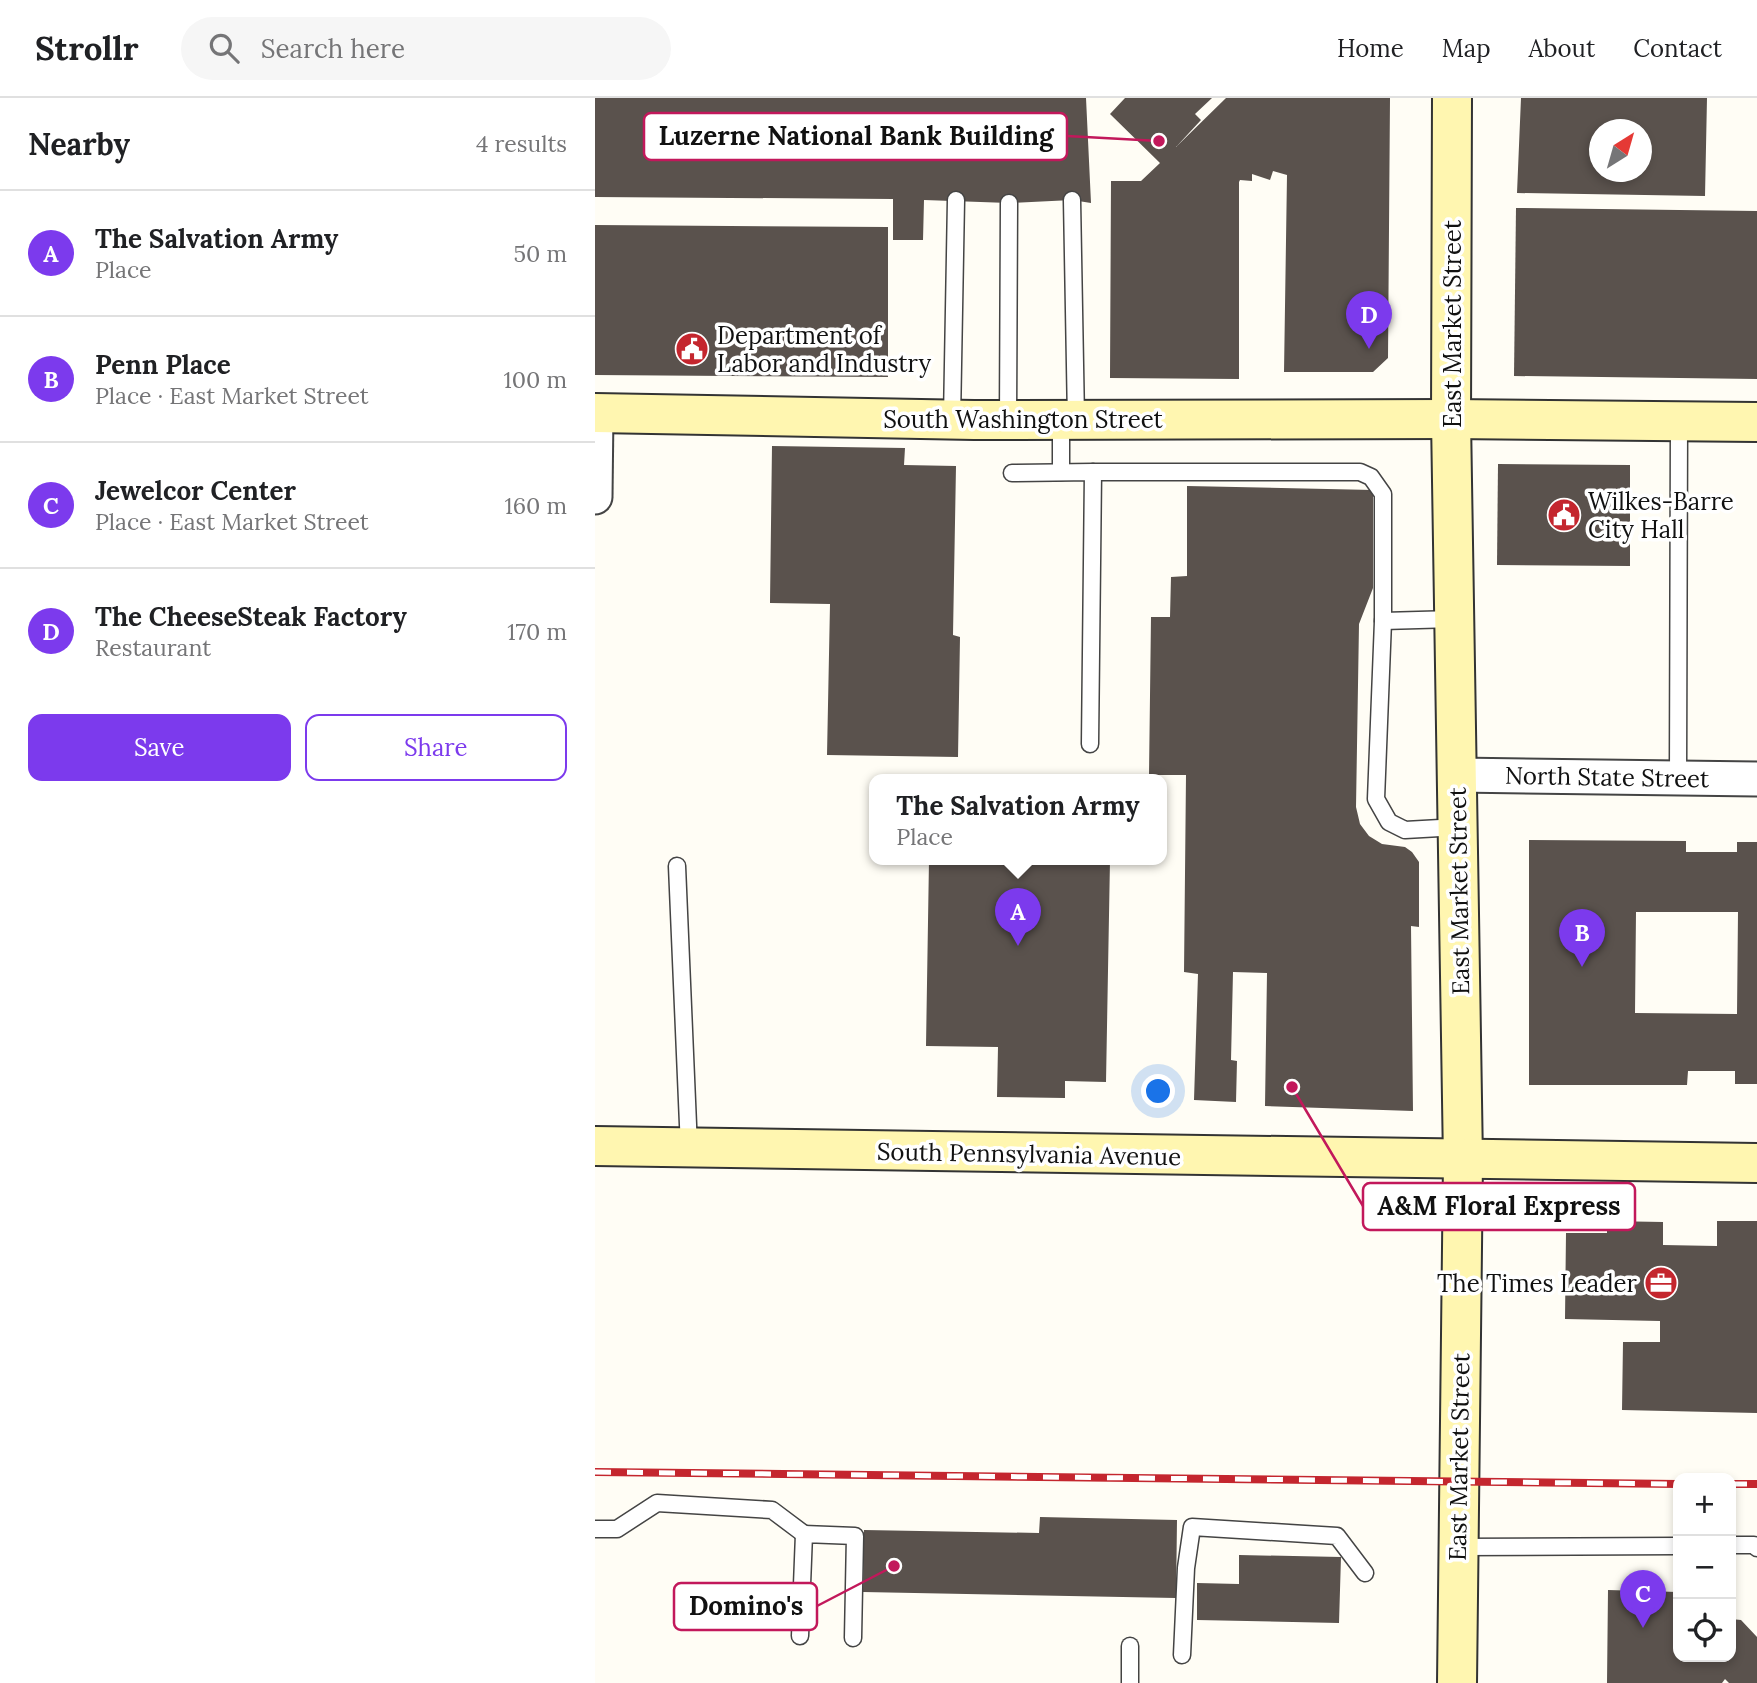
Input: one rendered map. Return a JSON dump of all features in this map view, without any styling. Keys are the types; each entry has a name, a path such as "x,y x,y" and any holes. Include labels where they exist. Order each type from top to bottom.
{"main road":[{"name":"East Market Street","path":"1452,98 1451,419 1462,1161 1457,1683"},
{"name":"South Washington Street","path":"596,413 1008,420 1451,419 1757,422"},
{"name":"South Pennsylvania Avenue","path":"595,1146 1462,1161 1757,1163"}],"street":[{"path":"595,497 596,413"},
{"name":"North State Street","path":"1457,775 1757,779"}],"lane":[{"path":"953,419 957,200"},
{"path":"1061,472 1069,420 1072,200"},
{"path":"1008,420 1009,203"},
{"path":"1678,778 1679,421"},
{"path":"1090,744 1093,472"},
{"path":"1013,473 1360,472 1371,477 1383,494 1383,621 1376,799 1389,822 1405,830 1458,827"},
{"path":"1383,621 1455,619"},
{"path":"677,866 689,1148"},
{"path":"595,1528 617,1529 657,1503 772,1510 804,1534 855,1536 853,1639"},
{"path":"1182,1655 1186,1568 1192,1527 1337,1536 1365,1573"},
{"path":"800,1636 804,1534"},
{"path":"1736,1545 1756,1546"},
{"path":"1457,1547 1673,1546"},
{"path":"1130,1646 1130,1683"}],"building":[{"path":"595,98 1086,98 1091,203 1072,200 1009,203 924,200 923,240 893,240 893,199 595,197"},
{"path":"1125,98 1212,98 1195,114 1201,120 1176,147 1226,98 1390,98 1388,358 1373,372 1284,372 1287,175 1273,171 1270,180 1252,174 1252,181 1239,182 1239,379 1110,378 1111,181 1141,181 1160,163 1110,114"},
{"path":"1521,98 1707,98 1705,196 1517,193"},
{"path":"1516,208 1757,211 1757,379 1514,376"},
{"path":"595,225 888,227 888,377 595,375"},
{"path":"772,446 905,448 904,465 956,466 953,635 960,637 958,757 827,755 830,604 770,603"},
{"name":"Wilkes-Barre City Hall","path":"1498,464 1630,465 1630,566 1497,565"},
{"path":"1187,486 1373,490 1373,588 1359,624 1356,807 1360,824 1369,836 1382,844 1405,847 1419,862 1419,927 1411,926 1413,1111 1265,1106 1267,973 1233,972 1231,1060 1237,1061 1236,1102 1194,1100 1198,974 1184,972 1186,775 1149,774 1151,617 1170,617 1171,577 1187,576"},
{"path":"1529,840 1686,841 1686,852 1737,852 1737,842 1757,842 1757,1084 1735,1084 1735,1071 1688,1071 1687,1085 1529,1085","holes":["1636,912 1738,912 1737,1014 1635,1013"]},
{"path":"929,865 1110,865 1106,1082 1065,1081 1065,1098 997,1097 998,1047 926,1046"},
{"name":"The Times Leader","path":"1607,1221 1663,1222 1663,1245 1717,1246 1717,1221 1757,1221 1757,1413 1622,1410 1623,1342 1660,1342 1660,1321 1565,1319 1566,1233 1607,1233"},
{"path":"1040,1517 1177,1520 1176,1598 863,1592 864,1530 1039,1533"},
{"path":"1239,1555 1341,1557 1339,1623 1197,1620 1197,1583 1239,1584"},
{"path":"1608,1590 1673,1592 1673,1662 1736,1662 1736,1620 1741,1620 1757,1637 1757,1683 1729,1683 1725,1679 1722,1683 1607,1683"}],"railway":[{"path":"595,1472 1673,1484"},
{"path":"1736,1484 1757,1484"}],"place":[{"name":"Luzerne National Bank Building","path":"1159,141"},
{"name":"Department of Labor and Industry","path":"692,349"},
{"name":"The CheeseSteak Factory","path":"1369,349"},
{"name":"Wilkes-Barre City Hall","path":"1564,515"},
{"name":"The Salvation Army","path":"1018,946"},
{"name":"Penn Place","path":"1582,967"},
{"name":"A&M Floral Express","path":"1292,1087"},
{"name":"The Times Leader","path":"1661,1283"},
{"name":"Domino's","path":"894,1566"},
{"name":"Jewelcor Center","path":"1643,1628"}]}
